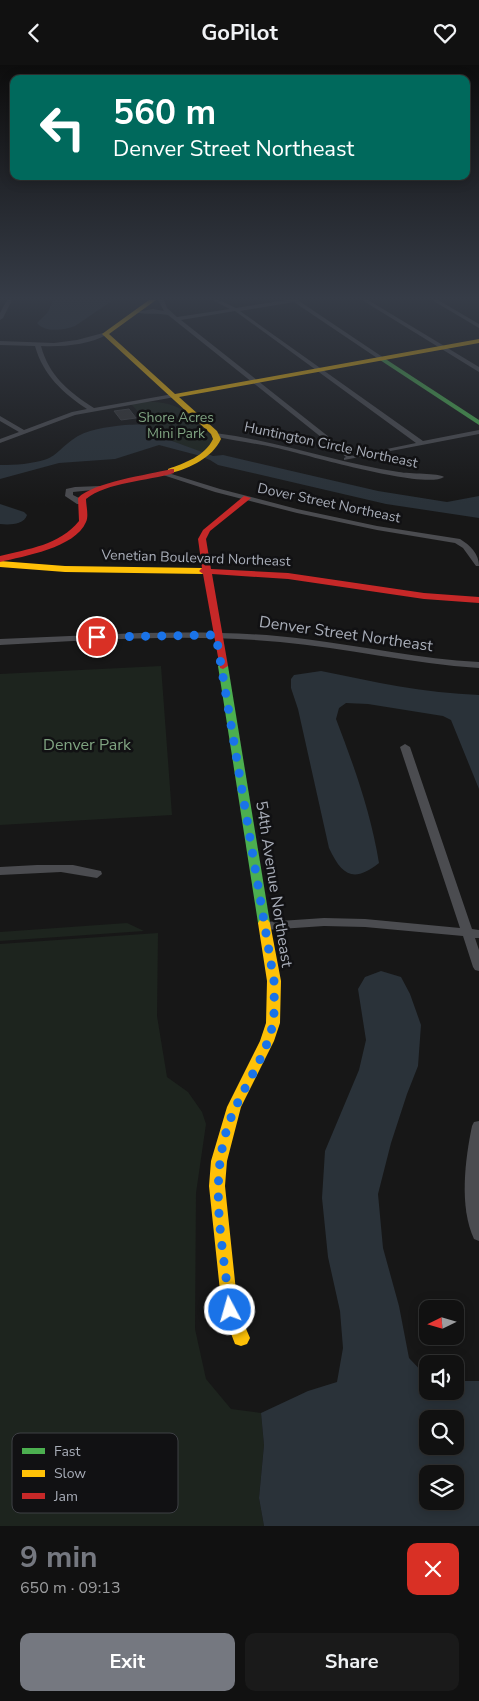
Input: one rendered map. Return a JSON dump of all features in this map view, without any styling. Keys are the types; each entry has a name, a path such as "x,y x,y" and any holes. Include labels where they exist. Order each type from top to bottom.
{"street":[{"path":"46,368 68,393 92,409"},
{"path":"0,558 17,555 57,542 76,530 84,517 80,502 85,494 100,488 165,474 203,456 215,446 217,439 215,435 142,368"},
{"path":"238,368 352,458"},
{"path":"316,368 422,444"},
{"path":"0,441 57,418 92,409 329,368"},
{"path":"396,368 479,423"},
{"path":"185,407 185,401 188,397 201,391"},
{"path":"146,400 166,401 185,407"},
{"path":"0,418 24,432"},
{"path":"335,461 479,432"},
{"name":"Huntington Circle Northeast","path":"215,435 269,444 335,461 414,477 441,477"},
{"name":"Dover Street Northeast","path":"165,474 247,498 336,520 457,541 466,546 479,564"},
{"name":"54th Avenue Northeast","path":"240,1338 230,1310 217,1186 219,1161 234,1107 264,1047 273,1023 274,981 202,544 204,533 247,498"},
{"path":"32,550 28,554 27,560 36,567"},
{"name":"Venetian Boulevard Northeast","path":"0,564 117,570 207,570 287,576 348,583 429,597 479,600"},
{"name":"Denver Street Northeast","path":"0,641 155,634 216,635 308,641 418,659 479,665"},
{"path":"405,747 473,933 479,967"},
{"path":"0,871 59,867 79,868 97,874"},
{"path":"265,926 324,922 365,923 473,933"},
{"path":"479,1126 474,1145 471,1175 473,1203 479,1235"}],"green space":[{"name":"Shore Acres Mini Park","path":"139,402 163,403 180,409 196,420 212,438 212,443 203,453 164,438 151,426 146,425 146,420 131,404"},
{"name":"Denver Park","path":"161,666 172,815 0,825 0,674"},
{"path":"127,923 144,931 0,941 0,932"},
{"path":"158,933 157,1016 167,1077 188,1092 202,1112 206,1124 196,1193 195,1329 206,1379 231,1409 261,1413 264,1445 259,1498 264,1526 0,1526 0,944"}],"shaded area":[{"path":"125,425 147,425 164,438 213,456 223,455 378,491 447,502 479,496 479,518 386,504 218,465 197,455 159,445 115,459 59,463 0,479 0,465 24,464 47,459 84,433"},
{"path":"0,504 24,512 27,515 20,523 0,524"},
{"path":"321,671 419,689 479,695 479,789 451,720 443,716 368,704 346,703 339,708 336,719 367,808 379,863 362,873 349,873 344,870 334,858 329,848 298,709 291,688 291,679 294,675"},
{"path":"381,971 401,977 410,994 421,1025 418,1066 391,1143 378,1194 383,1248 399,1306 409,1358 419,1369 419,1400 464,1400 464,1381 479,1381 479,1526 264,1526 259,1498 264,1445 261,1413 308,1391 337,1382 343,1348 340,1311 328,1257 322,1198 325,1151 359,1070 366,1040 358,989 365,977"}],"building":[{"path":"129,409 136,418 121,420 114,411"}],"traffic: fast":[{"path":"396,368 479,423"},
{"path":"223,666 264,923"}],"traffic: slow":[{"path":"143,368 214,433 217,439 210,450 204,455 171,471"},
{"path":"173,396 328,368"},
{"path":"0,564 65,569 203,571"},
{"path":"241,1338 230,1310 217,1186 219,1161 234,1107 267,1041 273,1023 274,981 264,923"}],"traffic: jam":[{"path":"0,559 34,551 57,543 67,537 83,521 82,498 88,493 97,489 171,471"},
{"path":"223,666 202,539 207,530 247,498"},
{"path":"203,571 288,576 424,596 479,600"}],"route":[{"path":"97,637 155,634 216,635 274,981 273,1023 259,1059 234,1107 219,1161 217,1186 230,1310"}]}
